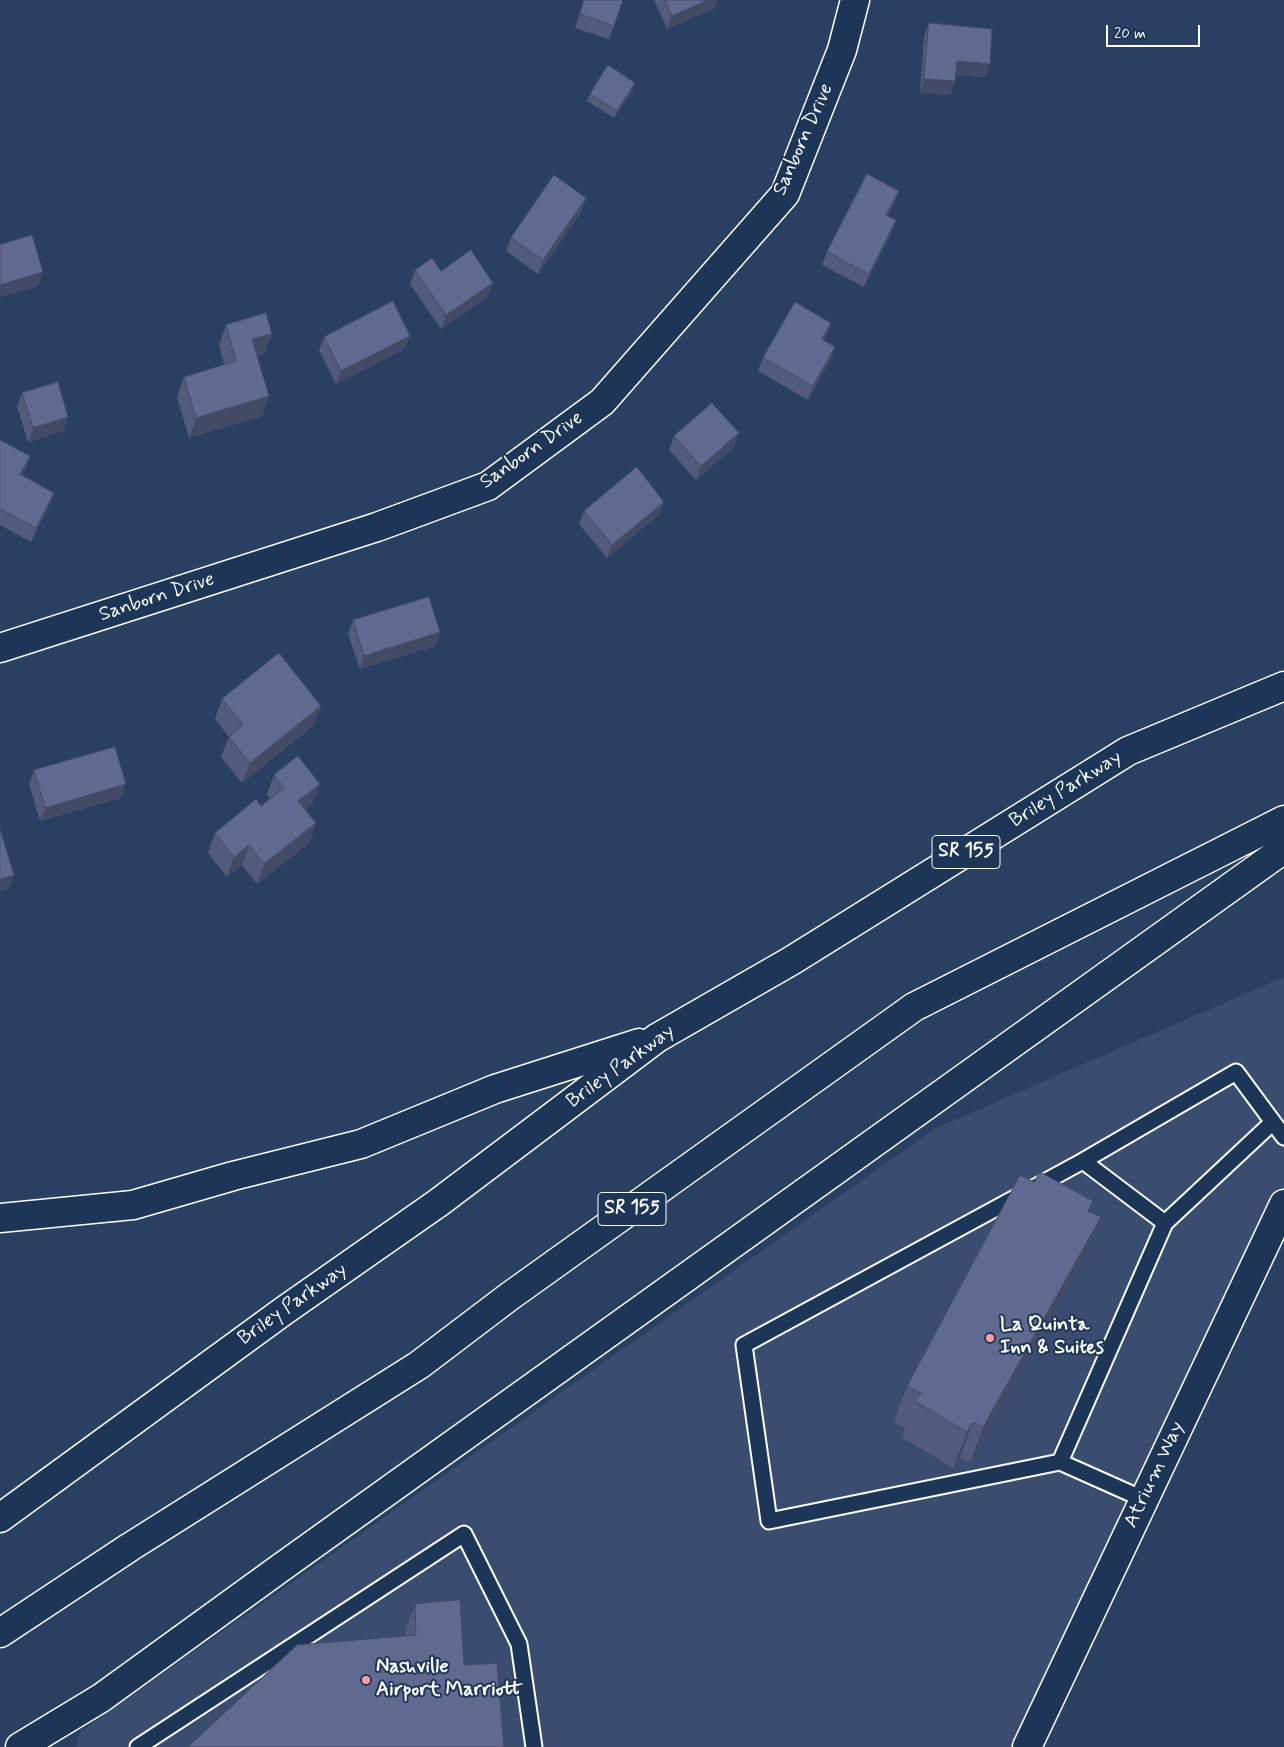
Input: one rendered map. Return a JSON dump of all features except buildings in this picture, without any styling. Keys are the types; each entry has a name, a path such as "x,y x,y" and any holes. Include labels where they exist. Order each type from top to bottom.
{"main road":[{"name":"Sanborn Drive","path":"0,648 377,527 488,486 602,402 785,194 842,50 855,0"},
{"name":"Briley Parkway","path":"0,1518 285,1310 438,1204 657,1038 791,961 1128,751 1284,686"},
{"name":"SR 155","path":"0,1633 130,1547 419,1366 510,1296 914,1006 1284,820"},
{"path":"20,1747 101,1698 1284,849"},
{"path":"0,1218 133,1205 233,1176 361,1144 495,1089 657,1038"},
{"name":"Atrium Way","path":"1027,1747 1284,1204"}],"lane":[{"path":"1144,1499 1060,1462 769,1522 744,1345 1083,1161 1236,1072 1284,1137"},
{"path":"1060,1462 1165,1223 1272,1122"},
{"path":"1083,1161 1165,1223"},
{"path":"138,1747 464,1534 519,1644 534,1747"}],"shaded area":[{"path":"1284,977 1284,1204 1026,1747 76,1747 80,1732 936,1128"}],"place":[{"name":"La Quinta Inn & Suites","path":"990,1338"},
{"name":"Nashville Airport Marriott","path":"366,1680"}]}
